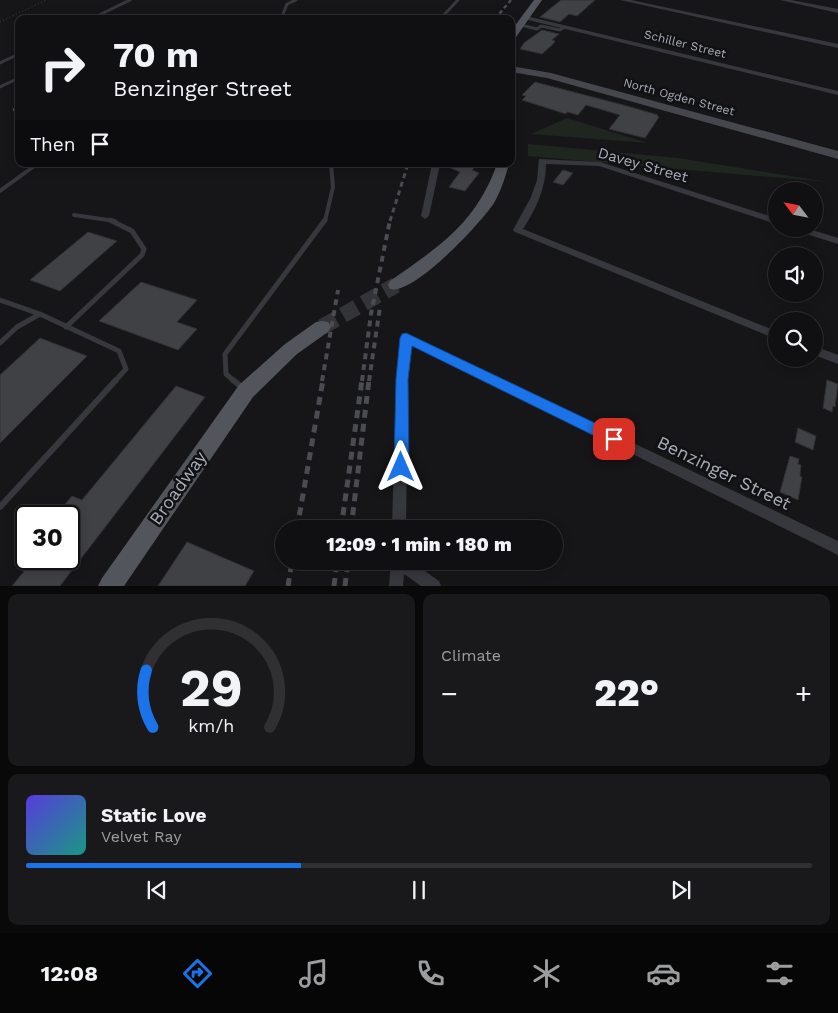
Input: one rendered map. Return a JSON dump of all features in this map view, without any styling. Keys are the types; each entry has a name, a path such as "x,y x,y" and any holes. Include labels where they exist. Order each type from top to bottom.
{"main road":[{"path":"515,33 538,0"},
{"path":"396,285 434,259 466,229 489,201 500,178 502,167"},
{"name":"Broadway","path":"110,586 246,390 291,349 322,327"}],"street":[{"path":"623,0 838,46"},
{"path":"783,0 838,11"},
{"name":"Schiller Street","path":"523,22 564,27 838,93"},
{"name":"North Ogden Street","path":"515,70 548,75 838,155"},
{"name":"Davey Street","path":"768,218 600,164 542,161 541,181 536,197 518,230 768,332"},
{"path":"425,216 435,167"},
{"path":"823,236 838,241"},
{"name":"Benzinger Street","path":"399,520 402,379 406,338 838,548"},
{"path":"823,354 838,360"},
{"path":"396,586 397,570"},
{"path":"411,570 434,586"}],"lane":[{"path":"99,15 130,0"},
{"path":"283,15 287,4 296,0"},
{"path":"444,15 458,0"},
{"path":"0,63 15,56"},
{"path":"0,87 15,80"},
{"path":"0,191 33,167"},
{"path":"246,390 226,374 225,354 325,221 333,187 331,167"},
{"path":"66,327 142,255 144,249 134,233 113,219 74,216"},
{"path":"0,300 40,314 119,352 126,369 0,506"},
{"path":"0,343 18,327 40,314"}],"path":[{"path":"0,22 46,0"}],"shaded area":[{"path":"567,118 648,143 531,134"},
{"path":"528,144 678,158 828,182 528,156"}],"building":[{"path":"561,0 595,0 577,16 569,14 560,22 540,17"},
{"path":"542,30 559,34 552,40 555,41 553,44 542,54 520,49 524,43"},
{"path":"535,82 627,106 658,115 659,117 645,138 609,129 620,115 586,105 578,115 567,112 566,114 522,100 526,96 522,95"},
{"path":"449,167 475,167 472,170 479,173 465,191 449,187 460,172"},
{"path":"563,170 573,173 563,185 553,182"},
{"path":"88,232 117,241 60,291 30,280"},
{"path":"141,282 197,300 177,322 197,329 178,350 99,321"},
{"path":"40,338 87,356 0,443 0,375"},
{"path":"827,380 838,384 835,407 833,406 832,412 823,408"},
{"path":"176,386 205,397 80,560 80,505 64,505 72,496 82,500"},
{"path":"798,428 816,436 813,450 795,442"},
{"path":"790,456 799,459 798,464 801,465 800,476 802,477 798,500 780,492"},
{"path":"187,542 254,571 245,586 158,586"},
{"path":"25,570 72,570 60,586 12,586"}],"tunnel":[{"path":"322,327 396,285"}],"railway":[{"path":"498,15 511,0"},
{"path":"390,221 407,167"},
{"path":"362,381 371,314 390,220"},
{"path":"322,381 338,290"},
{"path":"369,381 380,307"},
{"path":"299,520 323,380"},
{"path":"342,520 362,380"},
{"path":"352,520 369,380"},
{"path":"288,586 291,570"},
{"path":"334,586 336,570"},
{"path":"345,586 347,570"}],"route":[{"path":"401,467 402,379 406,338 614,439"}]}
